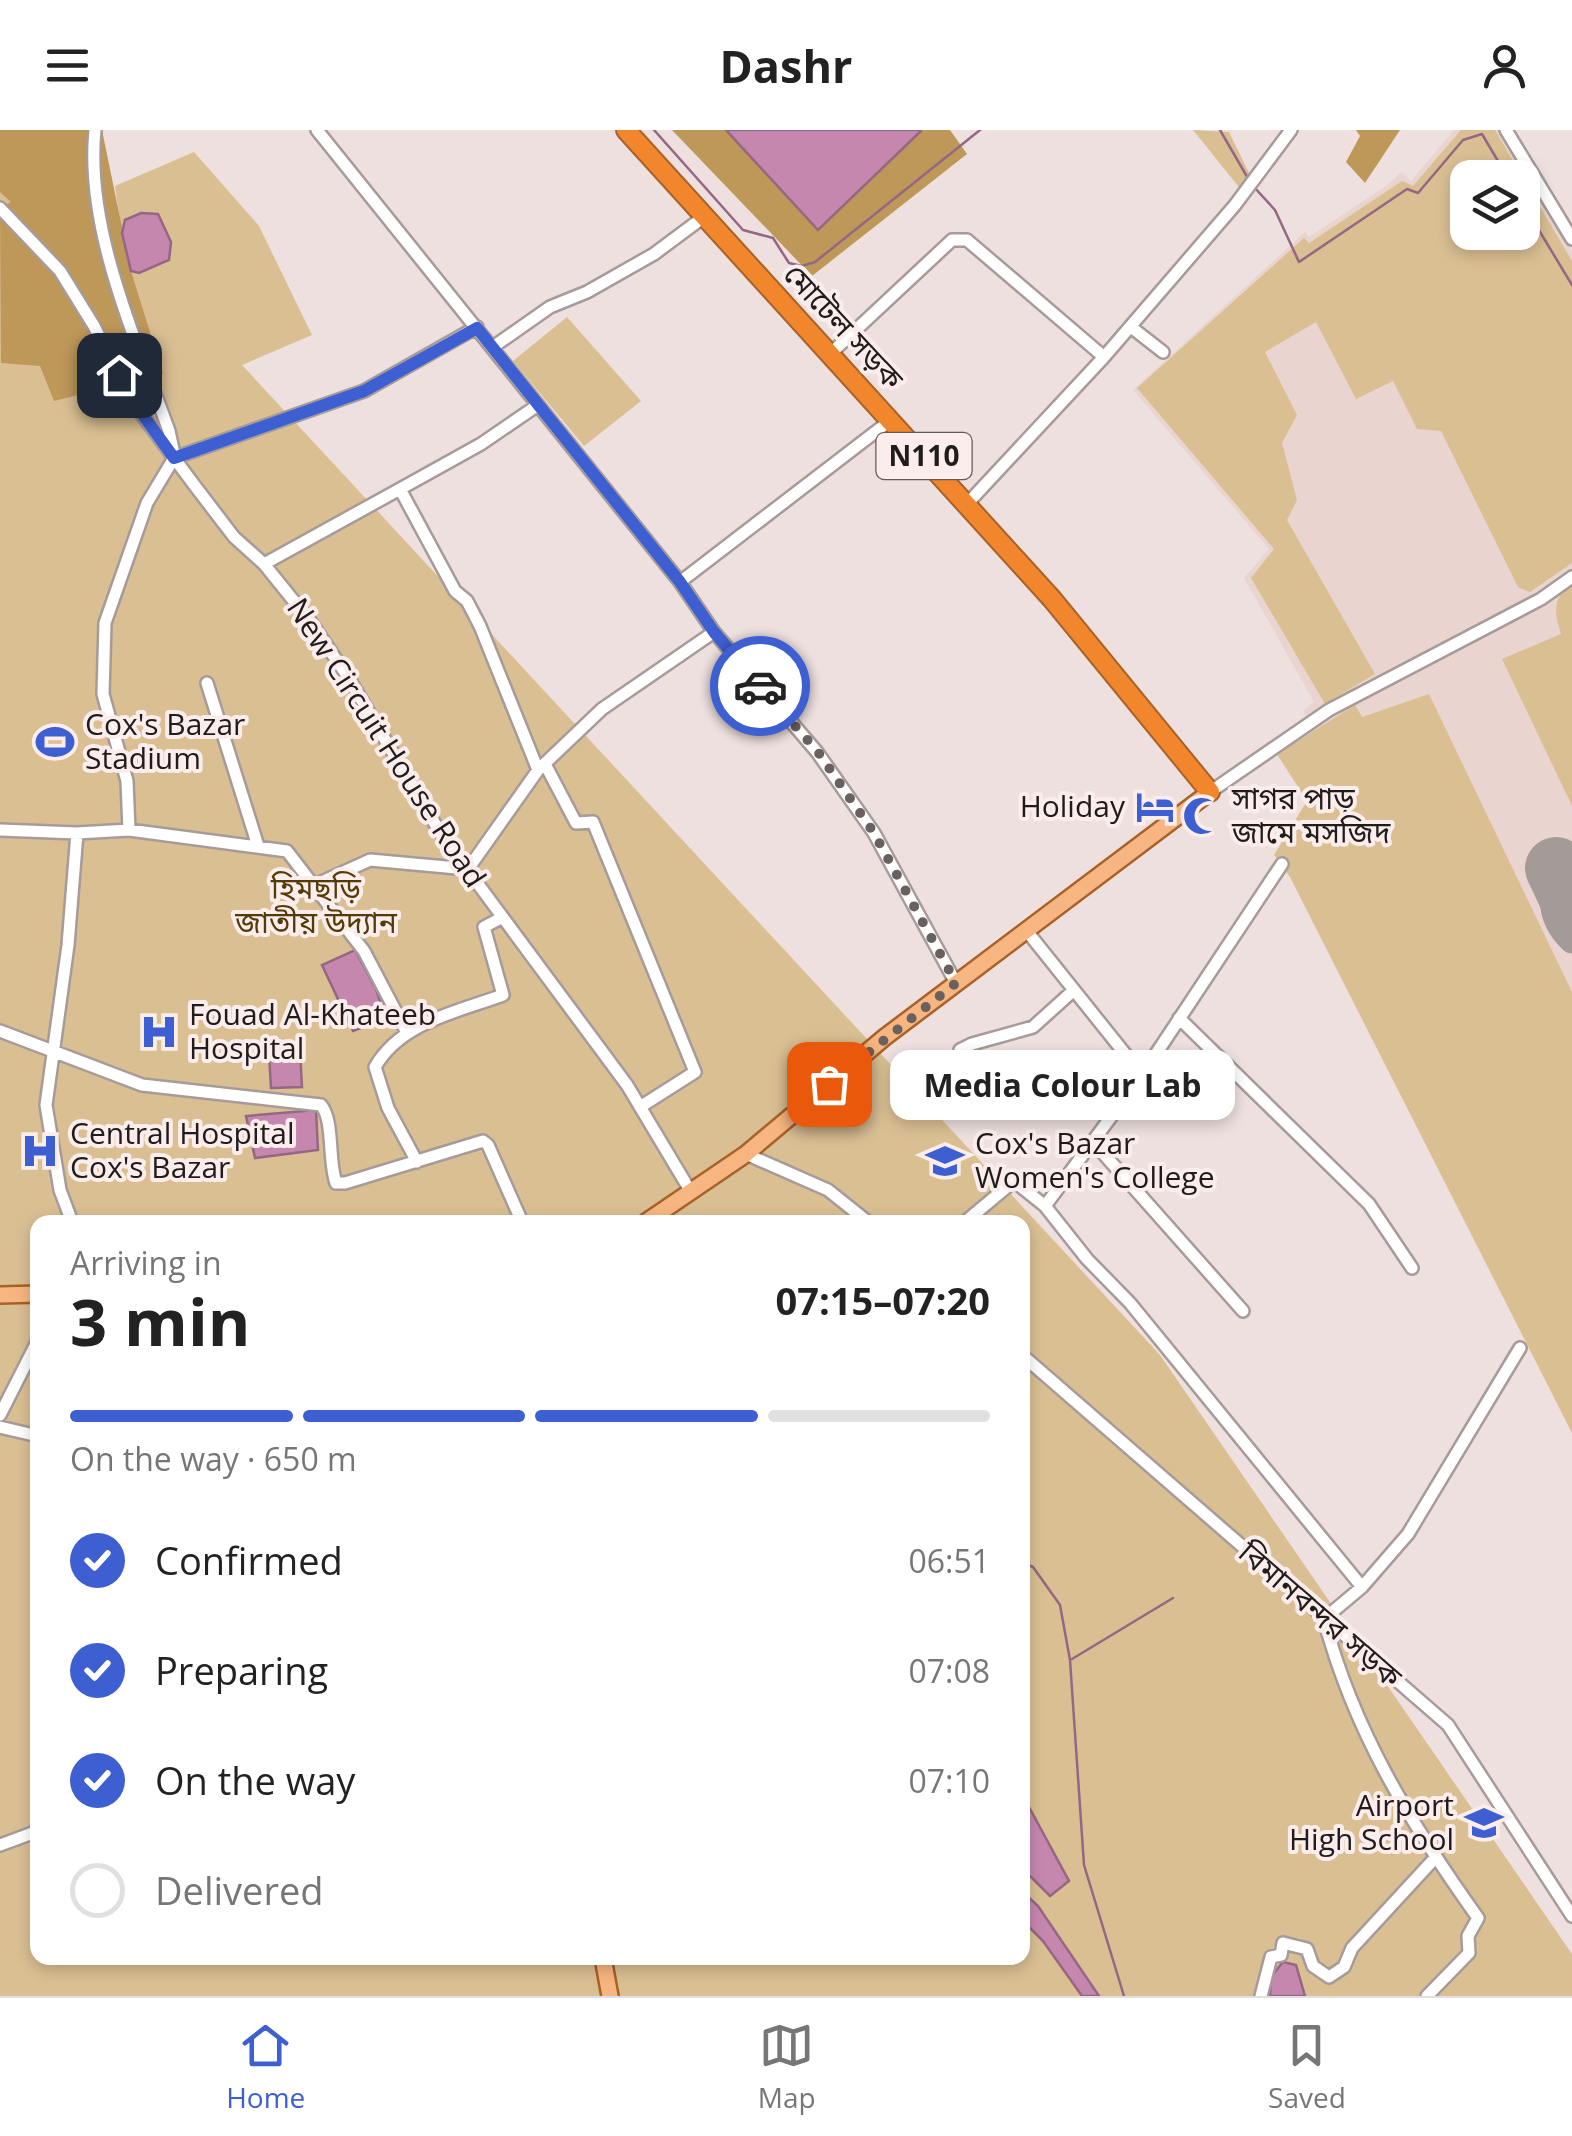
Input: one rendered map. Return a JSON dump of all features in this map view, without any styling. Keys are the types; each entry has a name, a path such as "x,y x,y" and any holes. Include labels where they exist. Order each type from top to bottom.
{"highway":[{"name":"মোটেল সড়ক","path":"626,130 1052,598 1210,792"}],"main road":[{"path":"656,1215 746,1154 885,1037 1210,792"},
{"path":"0,1295 30,1294"},
{"path":"603,1965 610,1996"}],"street":[{"path":"95,130 97,204 112,265 170,431 174,458 147,503 105,623 103,694 128,781 129,830"},
{"path":"317,130 680,582 714,632 818,752 874,833 956,983"},
{"path":"967,504 1131,327 1235,204 1291,130"},
{"path":"1506,130 1572,240"},
{"name":"New Circuit House Road","path":"0,208 60,271 132,400 174,458 234,537 264,564 310,621 441,834 640,1107 691,1192"},
{"path":"492,347 550,307 654,254 704,216"},
{"path":"830,354 952,240 960,238 1104,357"},
{"path":"1131,327 1163,352"},
{"path":"174,458 364,391 477,328"},
{"path":"264,564 481,444 538,404"},
{"path":"680,582 892,420"},
{"path":"400,489 454,591 467,601 480,626 541,767 576,824 593,822 695,1072 640,1107"},
{"path":"1210,792 1328,710 1541,599 1572,577"},
{"path":"315,885 370,860 468,869 541,767 602,709 714,632"},
{"path":"207,683 258,846"},
{"path":"0,830 77,834 129,830 287,850 364,951 406,1032"},
{"path":"69,1215 60,1190 46,1106 68,945 77,834"},
{"path":"1044,1206 1094,1144 1282,864"},
{"path":"417,1162 388,1108 375,1067 406,1032 503,995 484,927 501,918"},
{"path":"1026,930 1142,1075"},
{"path":"960,1050 1032,1027 1074,990"},
{"path":"1179,1018 1370,1204 1412,1268"},
{"path":"0,1031 142,1085 321,1105 327,1112 330,1168 336,1183 483,1141 519,1215"},
{"path":"1094,1144 1243,1311"},
{"path":"746,1154 828,1190 859,1215"},
{"path":"973,1215 1014,1181 1044,1206 1130,1303 1362,1587"},
{"path":"1428,1996 1469,1953 1468,1936 1478,1918 1419,1835 1363,1730 1336,1663 1324,1619 1362,1587 1408,1534 1520,1348"},
{"path":"0,1415 30,1356"},
{"name":"বিমানবন্দর সড়ক","path":"1030,1362 1448,1725 1572,1916"},
{"path":"0,1427 30,1434"},
{"path":"0,1845 30,1833"},
{"path":"1261,1996 1271,1957 1282,1955 1283,1943 1307,1949 1312,1966 1330,1978 1344,1967 1352,1948 1435,1858"}],"shaded area":[{"path":"0,130 102,130 131,271 163,374 54,401 40,366 1,363 0,208 11,202 0,192"},
{"path":"672,130 726,130 818,229 920,130 950,130 967,154 812,276"},
{"path":"726,130 920,130 921,131 818,230"},
{"path":"1356,130 1400,130 1365,183 1346,162 1360,136"},
{"path":"1454,130 1499,130 1517,160 1450,160 1450,250 1540,250 1540,199 1572,252 1572,569 1566,574 1572,585 1572,1433 1290,877 1274,855 1307,801 1277,754 1313,732 1303,711 1314,702 1244,578 1269,549 1133,390 1305,232 1309,237 1401,172 1411,181"},
{"path":"141,213 158,214 171,242 169,260 139,273 131,271 122,233 125,220"},
{"path":"355,950 376,989 386,1019 353,1031 322,965"},
{"path":"300,1051 302,1087 271,1088 269,1054"},
{"path":"316,1110 318,1150 255,1158 246,1116"},
{"path":"1030,1809 1069,1881 1050,1896 1030,1876"},
{"path":"1030,1898 1099,1996 1082,1996 1030,1928"},
{"path":"1283,1962 1296,1965 1305,1996 1270,1996 1271,1977"}],"green space":[{"name":"হিমছড়ি জাতীয় উদ্যান","path":"0,130 12,130 122,233 115,186 194,152 259,226 312,335 242,365 1160,1355 1572,1954 1572,1996 0,1996"},
{"path":"1193,130 1229,132 1252,179 1242,191"},
{"path":"1461,130 1495,130 1513,160 1450,160 1450,250 1540,250 1540,207 1572,261 1572,563 1530,592 1518,587 1441,431 1417,429 1393,381 1356,399 1316,322 1265,352 1297,415 1282,443 1297,500 1287,520 1375,674 1325,704 1251,578 1274,549 1137,388 1304,238 1309,243 1402,181 1413,186"},
{"path":"567,317 641,401 584,446 513,361"},
{"path":"1571,584 1572,806 1502,659 1561,634 1556,606"},
{"path":"1429,694 1572,992 1572,1433 1290,877 1274,855 1307,801 1277,754 1355,705 1362,717"}],"waterway":[{"path":"654,130 743,230 773,238 789,263 802,266 815,262 980,130"},
{"path":"1220,130 1249,180"},
{"path":"1254,187 1275,210 1299,262 1407,189 1418,193 1463,140 1482,134 1497,160"},
{"path":"1540,232 1572,285"},
{"path":"1030,1566 1060,1605 1070,1660 1084,1865 1124,1996"},
{"path":"1072,1659 1173,1598"}],"taxiway":[{"path":"1572,859 1557,879 1552,900 1557,921 1572,941"}],"runway":[{"path":"1556,868 1572,902"}],"way so far":[{"path":"760,686 818,752 874,833 956,983 829,1084"}],"place":[{"name":"Cox's Bazar Stadium","path":"55,742"},
{"name":"Holiday","path":"1155,807"},
{"name":"সাগর পাড় জামে মসজিদ","path":"1202,816"},
{"name":"Fouad Al-Khateeb Hospital","path":"159,1032"},
{"name":"Media Colour Lab","path":"829,1084"},
{"name":"Central Hospital Cox's Bazar","path":"40,1151"},
{"name":"Cox's Bazar Women's College","path":"945,1161"},
{"name":"Airport High School","path":"1484,1823"}],"route":[{"path":"119,375 174,458 364,391 477,328 760,686"}]}
